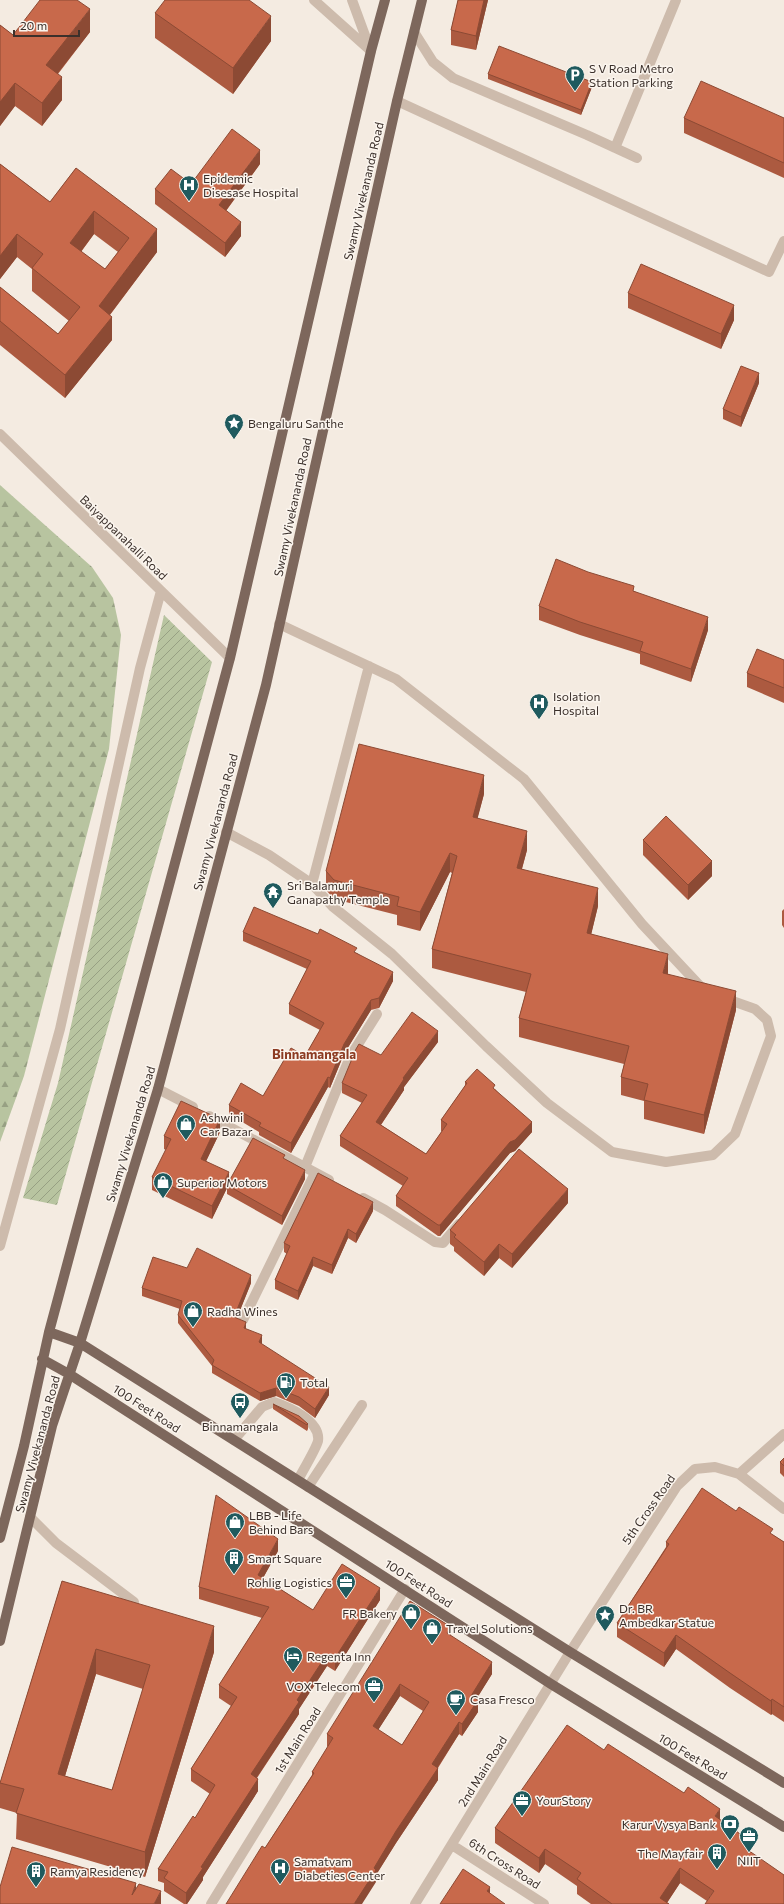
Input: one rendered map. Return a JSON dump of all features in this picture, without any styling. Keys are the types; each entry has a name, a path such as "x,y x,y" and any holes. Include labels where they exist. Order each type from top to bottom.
{"main road":[{"name":"Swamy Vivekananda Road","path":"0,1538 24,1446 49,1332 230,658 371,51 385,0"},
{"name":"Swamy Vivekananda Road","path":"0,1641 52,1426 80,1343 158,1089 266,685 397,101 422,0"},
{"name":"100 Feet Road","path":"49,1332 80,1343 570,1652 784,1783"},
{"name":"100 Feet Road","path":"42,1359 69,1374 405,1589 550,1684 784,1827"}],"street":[{"path":"314,0 371,51"},
{"path":"352,0 371,51"},
{"path":"615,148 676,0"},
{"path":"414,32 433,62 454,78 637,158"},
{"path":"397,101 769,272 784,241"},
{"name":"Baiyappanahalli Road","path":"0,434 230,658"},
{"path":"0,1246 60,1029 140,668 161,591"},
{"path":"226,832 269,855 312,884 332,906 392,954 547,1103 612,1152 666,1162 713,1155 735,1134 771,1036 767,1020 755,1009 732,1002 700,986 642,924 524,779 396,679 279,624"},
{"path":"312,884 369,666"},
{"path":"304,1167 350,1057 377,1014"},
{"path":"158,1089 336,1184"},
{"path":"243,1320 315,1173"},
{"path":"357,1195 385,1210 435,1242 443,1243 467,1214"},
{"path":"234,1440 262,1408 274,1402 285,1406 307,1420 315,1428 318,1441 298,1480"},
{"path":"308,1487 362,1405"},
{"path":"739,1474 784,1434"},
{"name":"5th Cross Road","path":"570,1652 677,1486 695,1469 715,1467 739,1474 784,1509"},
{"path":"30,1517 56,1543 134,1602"},
{"name":"1st Main Road","path":"211,1904 405,1589"},
{"name":"2nd Main Road","path":"415,1904 570,1652"},
{"name":"6th Cross Road","path":"452,1845 544,1904"}],"green space":[{"path":"0,485 92,567 113,598 121,635 109,749 24,1076 0,1142"},
{"path":"164,615 212,662 57,1205 23,1198 58,1083"}],"building":[{"path":"40,0 77,0 90,9 46,65 62,77 42,103 15,83 0,102 0,25 13,35"},
{"path":"165,0 249,0 271,16 233,68 155,13"},
{"path":"458,0 484,0 476,36 451,30"},
{"path":"499,46 592,82 581,110 488,74"},
{"path":"701,81 784,118 784,163 684,118"},
{"path":"232,129 260,150 219,205 241,222 225,243 155,189 171,169 191,184"},
{"path":"0,164 50,202 76,168 157,229 99,306 112,317 65,375 0,321 0,287 58,334 80,307 32,268 43,254 17,234 0,256","holes":["94,211 129,238 105,269 70,243"]},
{"path":"641,264 734,305 721,334 628,293"},
{"path":"741,366 759,373 741,417 723,409"},
{"path":"556,559 588,572 634,586 633,591 708,617 691,669 640,651 643,642 580,622 539,606"},
{"path":"757,649 784,660 784,688 747,673"},
{"path":"359,744 484,775 473,817 527,831 517,868 598,888 587,933 668,954 663,973 736,991 704,1115 644,1100 648,1084 621,1077 629,1046 519,1018 531,974 432,949 457,856 450,853 420,912 397,906 399,897 334,880 326,871"},
{"path":"666,816 712,861 688,885 643,840"},
{"path":"254,907 318,934 320,929 357,948 354,952 393,972 379,998 371,1000 344,1044 330,1078 328,1077 291,1143 259,1126 261,1123 229,1105 241,1083 263,1096 291,1048 305,1056 324,1023 289,1004 311,961 243,932"},
{"path":"412,1012 438,1031 403,1078 404,1079 376,1122 426,1154 447,1124 441,1120 467,1083 465,1082 477,1069 495,1085 493,1088 532,1122 515,1140 510,1142 440,1225 396,1196 408,1178 340,1136 367,1095 342,1083 356,1049 359,1044 381,1055"},
{"path":"181,1101 220,1119 201,1159 229,1172 212,1206 152,1177 171,1139 164,1136"},
{"path":"253,1138 285,1155 283,1158 305,1170 282,1216 227,1185"},
{"path":"519,1149 568,1189 512,1254 499,1244 484,1262 454,1237 456,1235 450,1230"},
{"path":"318,1173 373,1202 356,1234 348,1229 332,1265 313,1257 298,1291 275,1280 290,1246 284,1243"},
{"path":"197,1248 251,1275 234,1317 246,1322 244,1328 262,1335 259,1342 329,1387 315,1409 299,1397 276,1388 260,1393 212,1365 214,1360 178,1315 182,1301 142,1288 153,1257 187,1268"},
{"path":"273,1404 299,1416 308,1424 307,1425"},
{"path":"784,1458 784,1466 780,1462"},
{"path":"702,1488 736,1511 739,1507 773,1529 770,1533 784,1542 784,1707 772,1699 771,1701 676,1635 664,1653 617,1623 669,1544 666,1542"},
{"path":"216,1495 278,1539 258,1575 313,1610 342,1564 380,1588 335,1658 327,1654 297,1700 299,1702 251,1774 258,1779 201,1867 203,1868 186,1893 164,1878 168,1872 158,1869 193,1816 195,1818 215,1785 191,1769 237,1697 219,1685 269,1607 199,1587"},
{"path":"62,1581 214,1626 145,1852 16,1813 24,1789 0,1783","holes":["96,1649 150,1665 112,1790 58,1774"]},
{"path":"410,1601 451,1627 447,1633 492,1662 471,1696 478,1700 462,1724 459,1722 432,1764 438,1768 396,1831 374,1868 376,1870 354,1904 226,1904 262,1846 265,1848 314,1773 312,1772 333,1738 327,1734","holes":["400,1684 429,1702 402,1745 373,1726"]},
{"path":"567,1725 604,1750 608,1744 684,1793 688,1787 720,1809 715,1816 750,1841 745,1848 784,1875 784,1904 705,1904 714,1891 680,1868 660,1898 669,1904 612,1904 577,1879 581,1873 545,1849 539,1858 495,1828"},
{"path":"12,1847 136,1883 132,1895 139,1884 161,1891 154,1904 0,1904 0,1887"},
{"path":"463,1869 490,1887 487,1891 505,1904 440,1904"}],"place":[{"name":"S V Road Metro Station Parking","path":"575,92"},
{"name":"Epidemic Disesase Hospital","path":"189,202"},
{"name":"Bengaluru Santhe","path":"234,440"},
{"name":"Isolation Hospital","path":"539,720"},
{"name":"Sri Balamuri Ganapathy Temple","path":"273,909"},
{"name":"Ashwini Car Bazar","path":"186,1141"},
{"name":"Superior Motors","path":"163,1199"},
{"name":"Radha Wines","path":"193,1328"},
{"name":"Total","path":"286,1399"},
{"name":"Binnamangala","path":"240,1419"},
{"name":"LBB - Life Behind Bars","path":"235,1539"},
{"name":"Smart Square","path":"234,1575"},
{"name":"Rohlig Logistics","path":"346,1599"},
{"name":"FR Bakery","path":"411,1630"},
{"name":"Dr. BR Ambedkar Statue","path":"605,1632"},
{"name":"Travel Solutions","path":"432,1645"},
{"name":"Regenta Inn","path":"293,1673"},
{"name":"VOX Telecom","path":"374,1703"},
{"name":"Casa Fresco","path":"456,1716"},
{"name":"YourStory","path":"522,1817"},
{"name":"Karur Vysya Bank","path":"730,1841"},
{"name":"NIIT","path":"749,1853"},
{"name":"The Mayfair","path":"717,1870"},
{"name":"Samatvam Diabeties Center","path":"280,1885"},
{"name":"Ramya Residency","path":"36,1888"}],"district":[{"name":"Binnamangala","path":"314,1054"}]}
